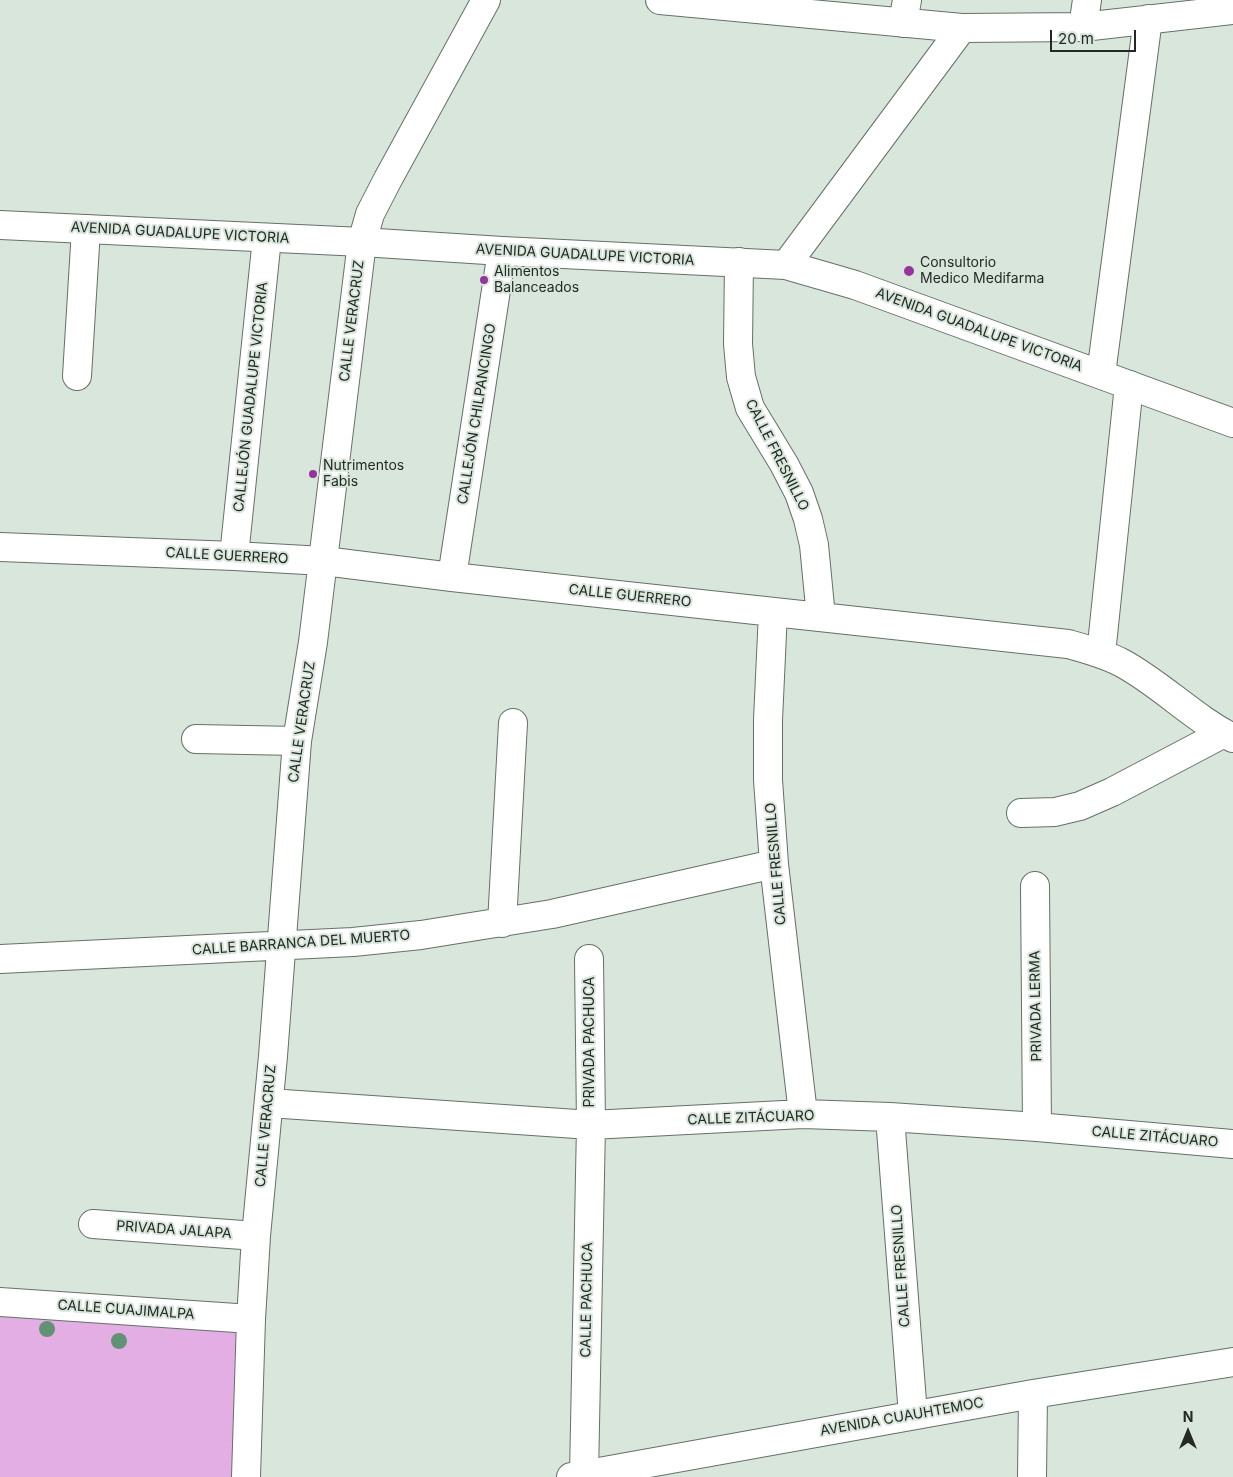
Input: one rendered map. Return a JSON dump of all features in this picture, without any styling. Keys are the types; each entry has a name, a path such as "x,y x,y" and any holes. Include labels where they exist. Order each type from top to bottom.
{"street":[{"name":"CALLE VERACRUZ","path":"246,1477 251,1319 256,1236 269,1103 297,741 324,561 362,242 370,214 486,0"},
{"path":"660,0 905,11 962,28 1083,26 1233,10"},
{"path":"1083,26 1087,0"},
{"path":"1101,374 1148,19"},
{"path":"786,266 962,28"},
{"name":"AVENIDA GUADALUPE VICTORIA","path":"0,224 786,266 855,285 1233,423"},
{"path":"78,376 86,229"},
{"name":"CALLEJÓN GUADALUPE VICTORIA","path":"234,556 268,238"},
{"name":"CALLEJÓN CHILPANCINGO","path":"452,577 502,251"},
{"name":"CALLE FRESNILLO","path":"739,262 738,344 741,377 750,408 784,464 799,493 808,519 814,545 821,617"},
{"path":"1101,654 1129,385"},
{"name":"CALLE GUERRERO","path":"0,547 324,561 452,577 1068,644 1101,654 1123,664 1145,677 1229,736"},
{"name":"CALLE FRESNILLO","path":"774,612 768,720 768,780 774,864 803,1114"},
{"path":"502,923 513,723"},
{"path":"1022,814 1055,812 1080,806 1229,736"},
{"path":"196,739 297,741"},
{"name":"CALLE BARRANCA DEL MUERTO","path":"0,958 352,942 502,923 552,914 774,864"},
{"name":"PRIVADA LERMA","path":"1034,886 1037,1127"},
{"name":"PRIVADA PACHUCA","path":"589,958 591,1125"},
{"name":"CALLE ZITÁCUARO","path":"269,1103 591,1125 803,1114 890,1117 1037,1127 1233,1144"},
{"name":"CALLE FRESNILLO","path":"890,1117 912,1416"},
{"name":"CALLE PACHUCA","path":"578,1476 591,1125"},
{"name":"PRIVADA JALAPA","path":"93,1224 256,1236"},
{"name":"CALLE CUAJIMALPA","path":"0,1302 251,1319"},
{"name":"AVENIDA CUAUHTEMOC","path":"578,1476 686,1466 912,1416 1033,1394 1233,1362"},
{"path":"1032,1477 1033,1394"}],"building":[{"path":"0,1314 249,1333 243,1477 0,1477"}],"place":[{"name":"Consultorio Medico Medifarma","path":"909,271"},
{"name":"Alimentos Balanceados","path":"484,280"},
{"name":"Nutrimentos Fabis","path":"313,474"}]}
